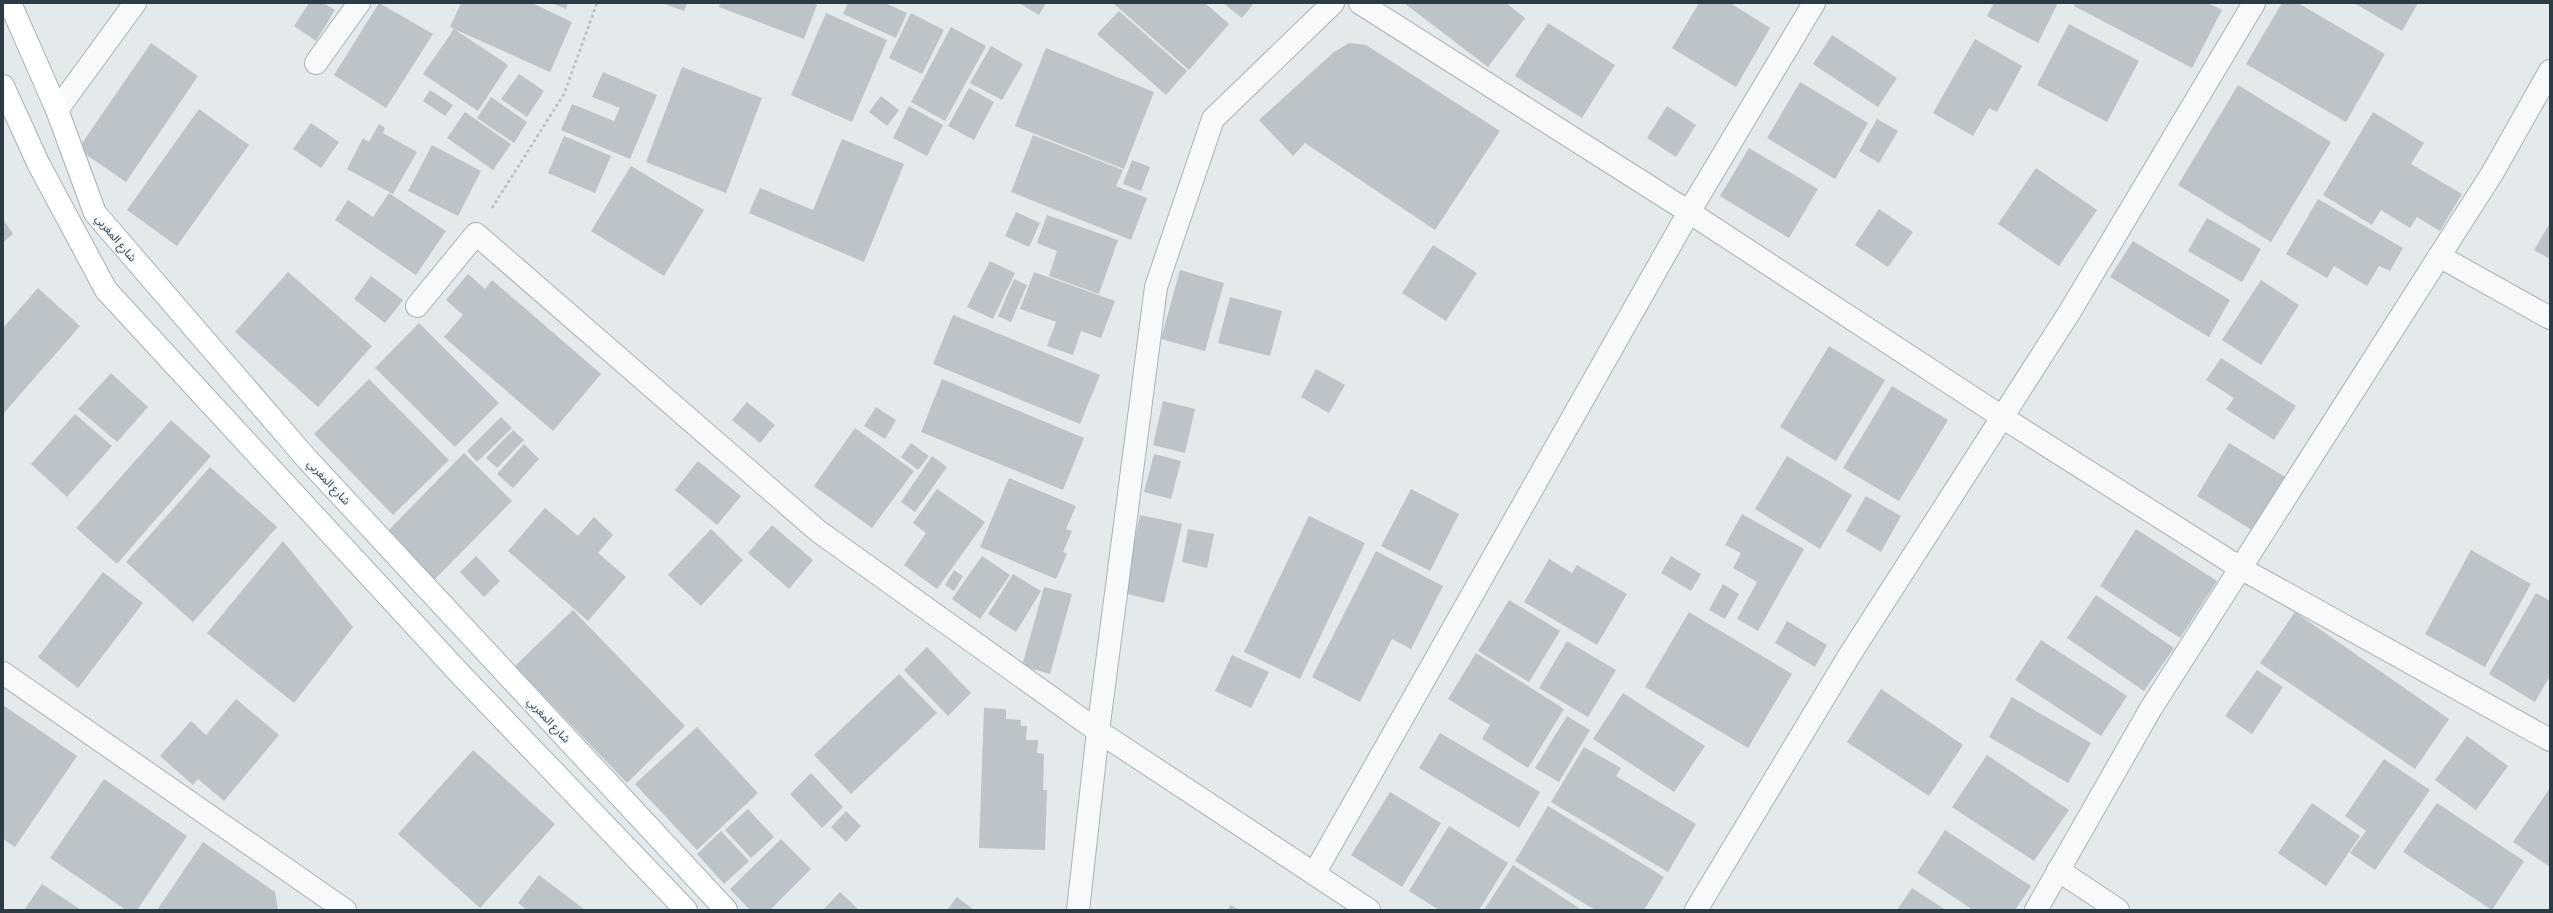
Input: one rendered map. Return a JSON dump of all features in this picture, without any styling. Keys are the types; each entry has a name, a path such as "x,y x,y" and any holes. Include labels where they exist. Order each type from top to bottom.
{"main road":[{"name":"شارع المغربي","path":"10,3 56,110 95,213 307,459 726,910"},
{"path":"3,86 38,163 106,290 461,675 686,910"}],"street":[{"path":"56,110 135,3"},
{"path":"316,63 359,3"},
{"path":"1078,910 1098,731 1156,287 1213,119 1333,3"},
{"path":"1360,3 1689,212 2002,417 2242,569 2550,740"},
{"path":"1314,874 1689,212 1814,3"},
{"path":"1696,910 1849,656 2069,313 2254,3"},
{"path":"2036,910 2150,710 2242,569 2493,172 2550,71"},
{"path":"417,306 476,234 818,531 1098,731 1369,910"},
{"path":"2439,256 2550,318"},
{"path":"3,673 322,903 346,910"},
{"path":"2058,870 2118,910"}],"path":[{"path":"476,234 564,94 597,3"}],"building":[{"path":"309,3 323,3 335,10 316,41 294,26"},
{"path":"379,3 433,34 386,108 334,75"},
{"path":"461,3 532,3 572,22 550,72 450,27"},
{"path":"552,3 568,3 566,9"},
{"path":"662,3 687,3 684,11"},
{"path":"720,3 812,3 817,5 804,39 719,7"},
{"path":"848,3 885,3 907,13 896,38 843,14"},
{"path":"1019,3 1046,3 1039,15"},
{"path":"1113,3 1205,3 1229,24 1189,70"},
{"path":"1223,3 1254,3 1242,18"},
{"path":"1404,3 1506,3 1525,18 1488,67"},
{"path":"1699,3 1730,3 1770,28 1736,87 1672,48"},
{"path":"1994,3 2058,3 2038,43 1987,16"},
{"path":"2075,3 2208,3 2222,10 2192,68 2074,6"},
{"path":"2282,3 2298,3 2385,54 2346,122 2246,64"},
{"path":"2354,3 2418,3 2402,31"},
{"path":"1119,11 1187,71 1166,95 1097,34"},
{"path":"826,13 887,40 852,122 791,95"},
{"path":"911,13 944,30 922,74 889,58"},
{"path":"1548,23 1615,65 1582,118 1515,76"},
{"path":"2069,24 2139,61 2107,122 2037,85"},
{"path":"951,27 986,46 945,121 911,102"},
{"path":"454,29 508,65 478,111 423,74"},
{"path":"1832,35 1897,78 1878,107 1813,64"},
{"path":"1975,39 2022,66 1997,112 1989,108 1973,136 1933,113"},
{"path":"151,43 198,76 126,182 78,149"},
{"path":"1349,43 1366,45 1500,131 1435,230 1305,143 1293,156 1259,120 1334,52"},
{"path":"991,46 1023,64 1002,100 970,83"},
{"path":"1046,48 1154,92 1124,169 1015,126"},
{"path":"682,67 762,98 726,193 646,162"},
{"path":"603,72 657,95 630,159 561,130 572,104 614,121 620,108 592,97"},
{"path":"519,74 544,91 527,117 501,99"},
{"path":"1800,82 1868,123 1835,179 1767,138"},
{"path":"2238,85 2331,142 2271,242 2178,185"},
{"path":"969,88 994,102 974,140 948,126"},
{"path":"430,90 453,105 445,116 423,101"},
{"path":"881,96 899,110 887,126 869,112"},
{"path":"491,97 527,122 514,143 477,118"},
{"path":"909,106 943,125 927,156 893,138"},
{"path":"1667,106 1696,125 1676,157 1647,138"},
{"path":"199,109 249,145 177,246 127,210"},
{"path":"465,112 511,144 493,170 447,138"},
{"path":"2373,112 2424,143 2411,164 2462,194 2440,231 2417,217 2410,228 2381,210 2372,225 2323,195"},
{"path":"1877,119 1898,131 1879,163 1859,151"},
{"path":"311,123 339,142 321,168 293,149"},
{"path":"379,124 385,128 383,133 417,152 393,194 347,169 363,138 369,142"},
{"path":"1033,135 1123,170 1116,186 1147,198 1131,240 1011,192"},
{"path":"564,136 611,156 595,193 548,173"},
{"path":"842,139 904,164 864,262 749,213 760,188 813,210"},
{"path":"432,145 481,171 458,216 408,191"},
{"path":"1749,148 1818,189 1789,238 1720,196"},
{"path":"1132,160 1150,167 1141,191 1123,184"},
{"path":"631,166 704,210 664,276 591,231"},
{"path":"2036,168 2097,210 2059,266 1998,224"},
{"path":"389,193 446,231 416,275 335,220 348,200 373,217"},
{"path":"2318,199 2403,248 2390,271 2379,266 2367,286 2334,266 2327,278 2286,254"},
{"path":"1879,209 1913,232 1888,267 1855,245"},
{"path":"1016,212 1040,223 1029,247 1005,236"},
{"path":"1047,215 1118,240 1099,294 1049,276 1057,251 1037,243"},
{"path":"2207,218 2261,249 2242,282 2188,251"},
{"path":"3,219 13,234 3,242"},
{"path":"2550,223 2550,259 2534,250"},
{"path":"2133,241 2230,300 2209,337 2110,277"},
{"path":"1433,245 1477,273 1446,321 1402,293"},
{"path":"990,261 1015,273 993,319 967,307"},
{"path":"1180,270 1224,283 1205,351 1161,339"},
{"path":"288,272 372,346 318,407 235,332"},
{"path":"1034,272 1115,301 1101,338 1081,331 1073,355 1047,346 1056,322 1020,309"},
{"path":"468,274 485,289 492,280 601,374 553,431 444,337 463,315 446,300"},
{"path":"371,276 403,300 385,323 354,299"},
{"path":"1014,279 1027,285 1011,322 998,316"},
{"path":"2261,280 2299,305 2261,365 2222,340"},
{"path":"38,288 80,326 3,414 3,328"},
{"path":"1230,297 1282,311 1270,356 1218,343"},
{"path":"953,315 1100,375 1080,424 933,364"},
{"path":"419,323 499,403 455,447 375,368"},
{"path":"1829,346 1885,380 1836,461 1780,427"},
{"path":"2221,358 2296,406 2274,440 2226,409 2234,398 2206,380"},
{"path":"1316,369 1345,385 1329,413 1301,397"},
{"path":"111,373 148,407 117,442 78,409"},
{"path":"369,379 449,460 393,515 314,434"},
{"path":"942,379 1084,438 1063,490 921,432"},
{"path":"1892,386 1948,420 1899,501 1843,468"},
{"path":"1163,401 1195,409 1185,453 1153,445"},
{"path":"747,402 775,425 760,443 732,420"},
{"path":"876,407 896,420 885,439 864,426"},
{"path":"75,414 112,446 67,497 31,464"},
{"path":"501,417 512,428 477,462 467,451"},
{"path":"171,420 211,456 117,564 76,528"},
{"path":"855,428 914,471 872,528 814,486"},
{"path":"513,430 524,440 497,468 486,458"},
{"path":"911,443 929,456 918,470 901,457"},
{"path":"2229,443 2287,478 2255,532 2197,496"},
{"path":"524,444 539,459 513,488 497,474"},
{"path":"464,453 512,501 433,581 385,534"},
{"path":"1154,454 1181,461 1171,499 1144,492"},
{"path":"932,456 947,467 915,512 901,502"},
{"path":"1787,456 1852,495 1820,549 1755,509"},
{"path":"698,461 741,496 717,525 675,490"},
{"path":"210,467 277,527 193,622 126,562"},
{"path":"1009,478 1076,506 1066,529 1072,531 1063,552 1067,554 1056,579 980,547"},
{"path":"937,489 985,522 937,589 904,565 926,533 913,523"},
{"path":"1411,489 1459,514 1430,571 1381,546"},
{"path":"1866,496 1901,516 1881,552 1846,531"},
{"path":"545,508 578,536 594,517 613,535 598,553 626,577 588,621 508,551"},
{"path":"1742,514 1804,549 1758,631 1737,619 1757,582 1733,568 1741,553 1725,545"},
{"path":"1140,515 1182,524 1164,603 1123,593"},
{"path":"1309,516 1365,543 1300,679 1244,652"},
{"path":"772,525 813,560 789,589 748,553"},
{"path":"711,529 743,560 701,606 668,575"},
{"path":"1188,529 1214,534 1207,568 1182,562"},
{"path":"2136,529 2217,581 2180,638 2100,586"},
{"path":"283,541 353,627 294,703 207,633"},
{"path":"2471,550 2531,584 2485,667 2425,634"},
{"path":"1376,551 1443,586 1411,649 1392,639 1360,702 1312,677"},
{"path":"476,556 500,581 484,597 460,572"},
{"path":"982,556 1010,575 980,619 952,599"},
{"path":"1671,556 1701,574 1691,591 1661,573"},
{"path":"1549,559 1572,573 1577,565 1627,594 1597,645 1524,602"},
{"path":"954,570 963,576 954,591 945,585"},
{"path":"103,572 143,603 78,688 38,657"},
{"path":"1013,574 1041,591 1016,632 988,614"},
{"path":"1723,584 1739,594 1725,619 1709,610"},
{"path":"1044,587 1072,594 1050,674 1022,666"},
{"path":"2536,593 2550,601 2550,676 2535,702 2489,674"},
{"path":"2096,595 2174,648 2144,691 2067,638"},
{"path":"1509,600 1560,631 1529,682 1478,651"},
{"path":"573,610 685,726 627,783 515,666"},
{"path":"1689,612 1792,674 1748,748 1645,687"},
{"path":"2295,612 2449,719 2415,769 2260,663"},
{"path":"1787,621 1827,645 1815,667 1775,643"},
{"path":"2041,640 2127,696 2101,736 2015,680"},
{"path":"1567,641 1616,670 1588,717 1539,688"},
{"path":"927,647 971,693 948,716 904,670"},
{"path":"1476,653 1564,709 1528,768 1482,739 1490,725 1448,699"},
{"path":"1232,655 1269,672 1251,708 1215,691"},
{"path":"2257,670 2283,687 2252,734 2225,716"},
{"path":"899,674 937,713 851,794 814,755"},
{"path":"1881,689 1963,745 1929,796 1847,742"},
{"path":"1623,693 1705,746 1674,792 1593,739"},
{"path":"2012,697 2091,743 2068,783 1989,737"},
{"path":"236,699 279,735 224,801 198,779 193,785 160,756 191,721 206,735"},
{"path":"3,705 77,756 15,847 3,839"},
{"path":"984,708 1006,709 1006,719 1021,720 1021,726 1027,726 1026,740 1038,740 1037,753 1044,754 1043,790 1047,790 1045,850 979,848"},
{"path":"1567,716 1590,730 1559,782 1535,768"},
{"path":"697,727 758,793 697,850 635,784"},
{"path":"1440,733 1540,792 1519,828 1419,768"},
{"path":"2467,736 2508,766 2476,810 2435,780"},
{"path":"1584,747 1621,768 1616,776 1696,824 1668,872 1551,802"},
{"path":"473,750 555,824 480,908 398,834"},
{"path":"1987,755 2069,810 2034,861 1952,807"},
{"path":"2384,759 2430,790 2375,870 2350,853 2366,831 2345,816"},
{"path":"811,773 843,807 822,828 790,794"},
{"path":"104,779 187,836 137,910 126,910 50,858"},
{"path":"2550,788 2550,867 2513,842"},
{"path":"1390,792 1441,823 1402,887 1351,855"},
{"path":"2312,803 2360,836 2326,886 2278,853"},
{"path":"2437,803 2524,861 2492,910 2403,852"},
{"path":"1548,806 1664,877 1644,910 1595,910 1515,861"},
{"path":"748,809 774,837 751,858 725,830"},
{"path":"846,811 861,826 846,842 831,827"},
{"path":"1449,826 1508,863 1479,910 1439,910 1409,891"},
{"path":"1945,830 2031,886 2015,910 1973,910 1917,873"},
{"path":"721,831 749,861 724,884 697,854"},
{"path":"781,839 811,869 770,910 750,910 730,889"},
{"path":"203,842 275,892 278,910 157,910"},
{"path":"1513,865 1582,910 1484,910"},
{"path":"539,875 585,910 527,910 518,903"},
{"path":"42,884 81,910 24,910"},
{"path":"1912,888 1946,910 1897,910"},
{"path":"840,892 859,910 823,910"},
{"path":"957,897 974,910 947,910"},
{"path":"1230,905 1240,910 1228,910"}]}
